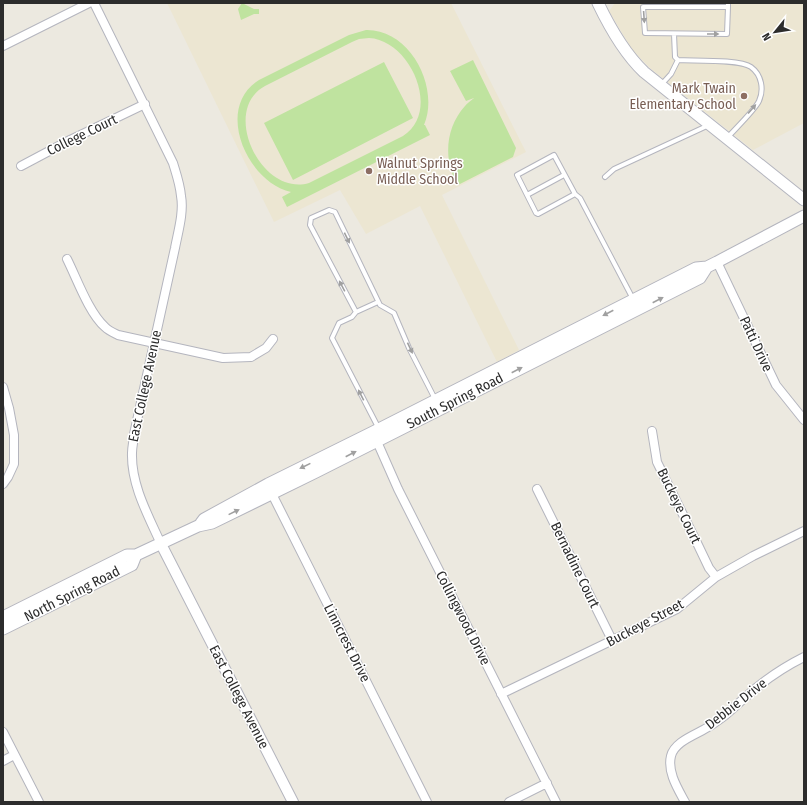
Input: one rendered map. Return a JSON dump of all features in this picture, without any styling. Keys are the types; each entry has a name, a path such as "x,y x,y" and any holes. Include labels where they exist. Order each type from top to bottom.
{"main road":[{"path":"599,3 619,41 636,64 660,86 804,200"},
{"name":"South Spring Road","path":"161,544 198,526 204,519 270,489 435,404 636,305 696,268 707,268 804,216"},
{"name":"North Spring Road","path":"3,617 127,555 136,555 161,544"},
{"name":"North Spring Road","path":"3,629 132,565 136,555"}],"street":[{"path":"3,46 89,3"},
{"name":"East College Avenue","path":"94,3 173,162 182,197 180,223 134,434 132,453 134,474 140,496 161,544 293,802"},
{"name":"College Court","path":"21,166 70,140 145,104"},
{"path":"67,260 93,312 106,329 118,336 223,358 251,357 266,348 273,339"},
{"name":"Patti Drive","path":"717,262 776,385 804,420"},
{"path":"3,387 14,435 14,464 3,484"},
{"name":"Buckeye Court","path":"652,431 657,462 709,568 716,577"},
{"name":"Collingwood Drive","path":"376,434 398,489 556,802"},
{"name":"Linncrest Drive","path":"270,489 427,802"},
{"name":"Bernadine Court","path":"537,489 612,640"},
{"name":"Buckeye Street","path":"501,694 677,609 716,577 753,556 804,531"},
{"name":"Debbie Drive","path":"685,802 675,782 670,764 671,755 677,746 712,725 730,712 749,694 785,666 804,657"},
{"path":"3,732 38,802"},
{"path":"3,761 14,755"},
{"path":"509,802 547,783"}],"lane":[{"path":"728,5 727,34 645,33 643,7 728,5"},
{"path":"674,34 675,57 678,60"},
{"path":"660,86 671,74 678,60"},
{"path":"678,60 739,63 752,67 761,80 762,91 759,102 727,138"},
{"path":"604,177 614,169 709,124"},
{"path":"575,194 537,214 517,174 552,155 556,158 575,194 580,198 636,305"},
{"path":"527,195 564,175"},
{"path":"356,312 310,225 311,218 329,210 335,212 378,302 380,305 394,313 435,404"},
{"path":"376,434 332,338 339,323 352,317 356,312 378,302"}],"shaded area":[{"name":"Walnut Springs Middle School","path":"167,3 451,3 526,152 442,195 519,350 497,362 420,206 366,234 340,190 274,222"},
{"name":"Mark Twain Elementary School","path":"615,3 804,3 804,123 753,150 651,69 632,50 609,11"}],"green space":[{"path":"242,3 254,9 259,9 259,14 254,14 241,20 238,9"},
{"path":"366,30 382,32 396,39 408,50 418,63 424,78 428,94 428,110 424,125 430,135 287,207 282,197 291,192 275,185 261,174 250,160 242,143 238,125 239,108 246,92 259,80 349,35","holes":["369,38 384,42 397,51 408,63 416,78 420,95 420,110 414,125 403,136 309,183 291,184 276,177 262,165 252,149 246,131 246,113 252,98 265,86 359,39"]},
{"path":"473,60 516,148 513,157 458,185 453,176 448,155 450,134 458,115 474,98 466,101 450,71"},
{"path":"384,62 413,118 293,180 264,123"}],"place":[{"name":"Mark Twain Elementary School","path":"744,96"},
{"name":"Walnut Springs Middle School","path":"369,171"}]}
